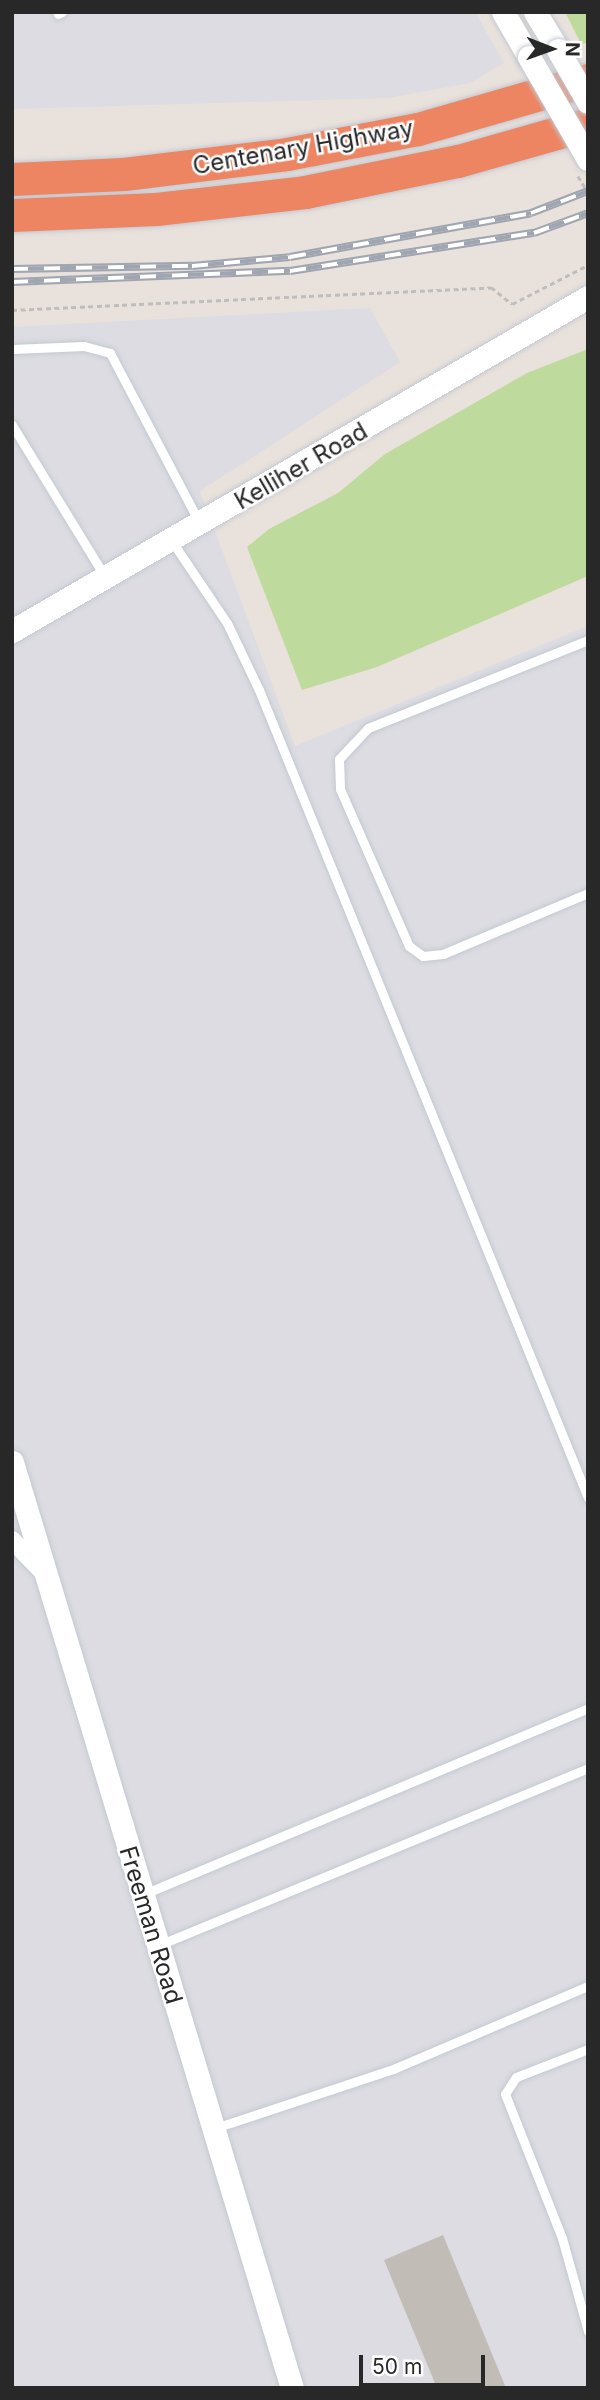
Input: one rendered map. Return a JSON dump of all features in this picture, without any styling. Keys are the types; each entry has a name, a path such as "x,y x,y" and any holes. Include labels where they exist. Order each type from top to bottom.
{"highway":[{"name":"Centenary Highway","path":"12,179 124,174 300,152 418,129 588,80"},
{"name":"Centenary Highway","path":"12,215 156,209 305,192 433,167 588,124"}],"street":[{"path":"503,12 588,159"},
{"path":"535,12 588,102"},
{"name":"Kelliher Road","path":"12,631 588,297"},
{"name":"Freeman Road","path":"13,1469 292,2388"},
{"path":"12,1540 45,1574"}],"lane":[{"path":"12,349 84,346 110,353 200,524"},
{"path":"12,425 106,577"},
{"path":"171,540 227,623 259,690 588,1498"},
{"path":"588,640 368,728 339,760 340,789 409,946 423,956 443,954 588,893"},
{"path":"143,1895 588,1708"},
{"path":"158,1945 588,1768"},
{"path":"213,2129 393,2069 588,1986"},
{"path":"588,2049 516,2077 505,2094 562,2238 588,2331"}],"path":[{"path":"12,310 491,288 512,304 588,265"}],"shaded area":[{"path":"12,12 475,12 504,63 470,83 388,98 12,109"},
{"path":"370,308 400,362 200,491 295,746 588,626 588,2388 12,2388 12,327"}],"green space":[{"path":"565,12 588,12 588,43 581,44"},
{"path":"588,349 588,576 377,667 302,690 247,547 269,529 338,493 385,454 527,373"}],"building":[{"path":"443,2235 506,2388 437,2388 384,2260"}],"railway":[{"path":"12,269 192,266 290,257 531,213 588,191"},
{"path":"12,282 290,271 534,233 588,213"}]}
